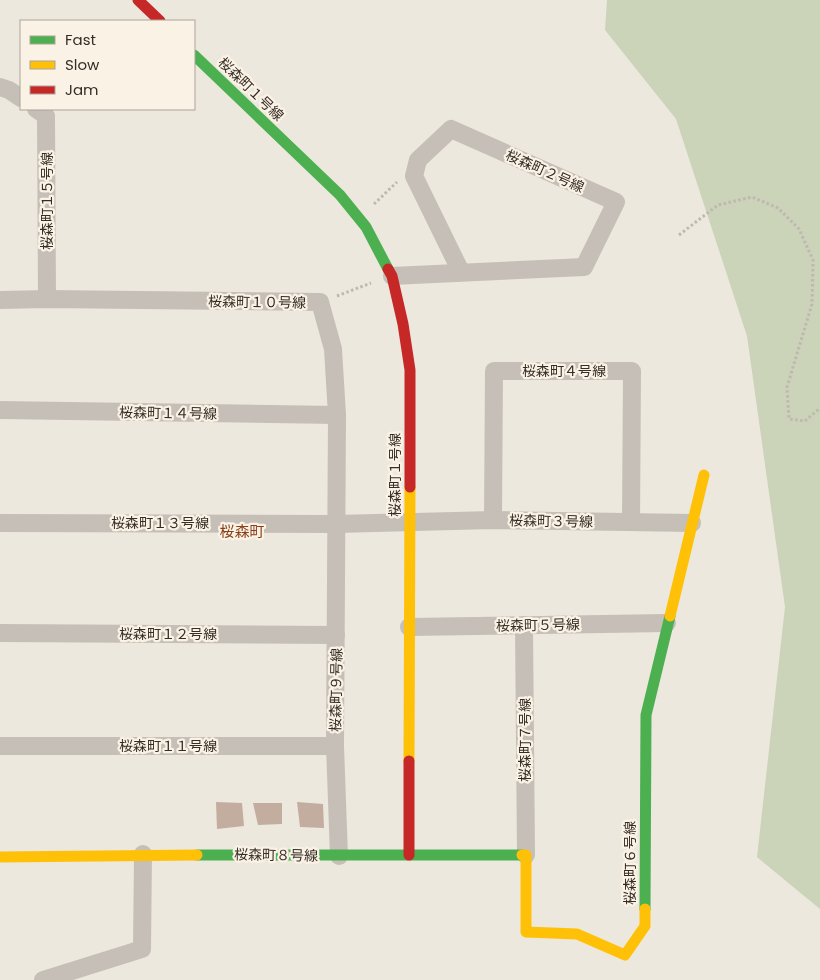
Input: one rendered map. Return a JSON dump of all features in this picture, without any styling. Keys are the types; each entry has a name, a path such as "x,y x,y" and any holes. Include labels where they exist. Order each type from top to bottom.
{"street":[{"path":"138,0 159,20"},
{"name":"桜森町１号線","path":"195,56 340,195 366,227 392,276 403,324 410,370 409,855"},
{"path":"0,87 20,97"},
{"name":"桜森町１５号線","path":"37,110 46,116 47,299"},
{"name":"桜森町２号線","path":"392,276 584,267 616,202 451,129 418,160"},
{"path":"418,160 414,176 461,272"},
{"name":"桜森町１０号線","path":"0,300 320,302 333,349 337,415 336,524"},
{"name":"桜森町４号線","path":"493,520 494,372 632,371 631,522"},
{"name":"桜森町１４号線","path":"0,410 337,415"},
{"name":"桜森町６号線","path":"526,855 526,932 577,934 625,955 645,926 646,715 704,475"},
{"name":"桜森町３号線","path":"410,522 493,520 692,523"},
{"name":"桜森町１３号線","path":"0,523 336,524 410,522"},
{"name":"桜森町９号線","path":"336,524 335,746 339,856"},
{"name":"桜森町５号線","path":"409,626 667,623"},
{"name":"桜森町７号線","path":"524,625 526,855"},
{"name":"桜森町１２号線","path":"0,633 336,635"},
{"name":"桜森町１１号線","path":"0,746 335,746"},
{"path":"43,980 142,949 143,854"},
{"name":"桜森町８号線","path":"0,856 143,854 409,855"},
{"path":"409,855 526,855"}],"path":[{"path":"359,219 418,160"},
{"path":"679,235 718,205 752,197 778,208 800,229 813,260 812,304 787,387 789,419 805,421 820,408"},
{"path":"320,302 392,276"}],"green space":[{"path":"607,0 820,0 820,909 757,857 785,607 747,336 676,119 605,30"}],"building":[{"path":"216,802 242,803 244,826 217,829"},
{"path":"297,802 323,804 324,828 300,827"},
{"path":"253,803 282,803 282,824 258,825"}],"traffic: fast":[{"path":"195,56 340,195 366,227 388,269"},
{"path":"645,909 646,715 670,616"},
{"path":"197,855 522,855"}],"traffic: slow":[{"path":"670,616 704,475"},
{"path":"409,761 410,487"},
{"path":"0,857 197,855"},
{"path":"522,855 526,855 526,932 577,934 625,955 645,926 645,909"}],"traffic: jam":[{"path":"138,0 159,20"},
{"path":"388,269 392,276 403,324 410,370 410,487"},
{"path":"409,761 409,855"}],"district":[{"name":"桜森町","path":"242,532"}]}
